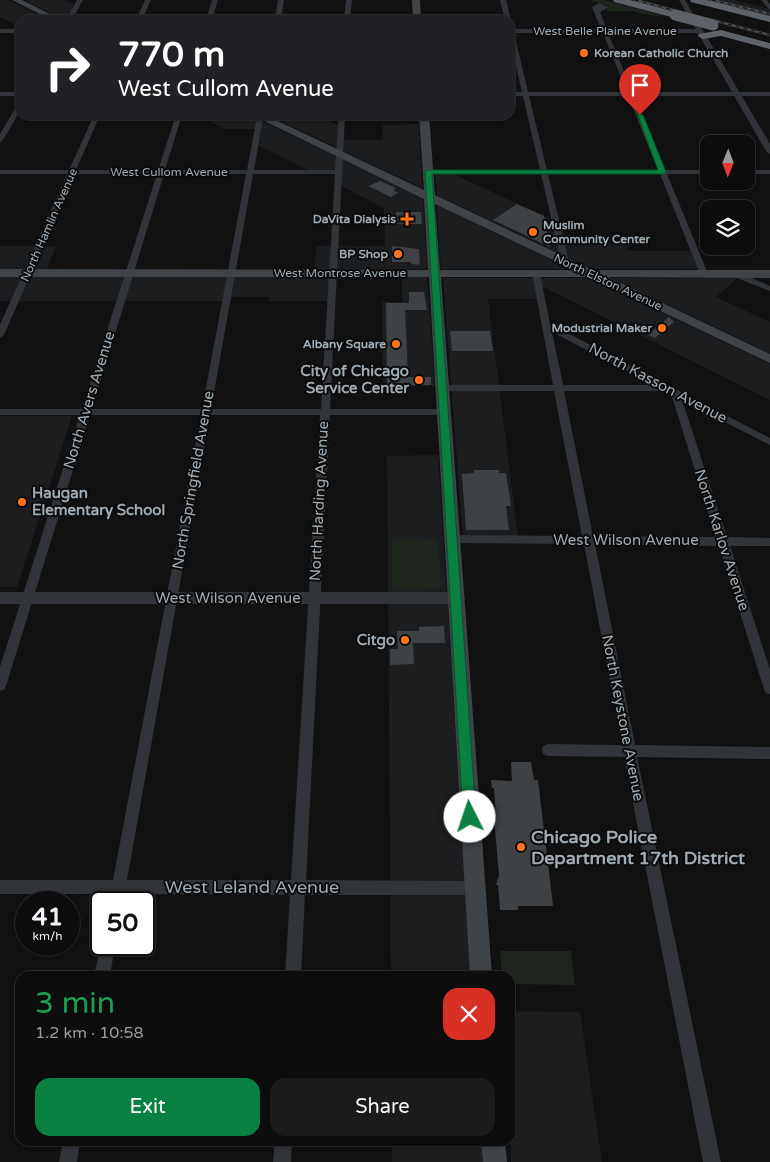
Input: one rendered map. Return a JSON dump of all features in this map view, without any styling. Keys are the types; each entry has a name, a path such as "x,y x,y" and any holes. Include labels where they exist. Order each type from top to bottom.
{"highway":[{"path":"618,0 671,7 770,40"},
{"path":"648,0 711,21 770,46"},
{"path":"695,0 770,19"},
{"path":"701,32 711,21 726,20"},
{"path":"711,21 770,26"}],"main road":[{"path":"16,0 48,15"},
{"path":"416,0 417,15"},
{"name":"North Elston Avenue","path":"268,120 770,359"},
{"path":"424,120 481,971"},
{"name":"West Montrose Avenue","path":"0,273 770,274"},
{"path":"493,1146 495,1162"}],"street":[{"path":"72,15 80,0"},
{"path":"141,15 148,0"},
{"path":"210,15 215,0"},
{"path":"279,15 281,0"},
{"path":"348,15 349,0"},
{"path":"503,0 507,15"},
{"path":"682,0 770,152"},
{"path":"764,0 770,8"},
{"path":"598,11 704,274"},
{"name":"West Belle Plaine Avenue","path":"515,30 701,32"},
{"path":"0,31 15,31"},
{"path":"515,50 565,261"},
{"path":"0,94 15,94"},
{"path":"515,94 770,94"},
{"path":"0,140 15,114"},
{"name":"North Hamlin Avenue","path":"0,335 95,120"},
{"name":"North Avers Avenue","path":"0,686 177,120"},
{"name":"North Springfield Avenue","path":"118,891 258,120"},
{"name":"North Harding Avenue","path":"293,971 342,120"},
{"name":"West Cullom Avenue","path":"0,172 338,172"},
{"path":"428,172 700,172"},
{"path":"755,172 770,172"},
{"name":"North Keystone Avenue","path":"536,273 629,751 712,1162"},
{"path":"735,274 770,289"},
{"name":"North Kasson Avenue","path":"546,325 770,442"},
{"path":"442,388 671,390"},
{"name":"North Karlov Avenue","path":"671,390 723,541 770,688"},
{"path":"0,412 443,412"},
{"name":"West Wilson Avenue","path":"452,539 770,542"},
{"name":"West Wilson Avenue","path":"0,598 455,598"},
{"path":"548,750 770,753"},
{"name":"West Leland Avenue","path":"0,887 474,888"},
{"path":"103,971 106,956"},
{"path":"68,1162 71,1146"},
{"path":"282,1162 284,1146"}],"shaded area":[{"path":"0,0 8,0 40,15 15,15 15,24 0,17"},
{"path":"24,0 65,0 77,6 72,15 56,15"},
{"path":"589,0 604,0 668,17 647,15 633,11 606,11 609,6"},
{"path":"703,0 734,0 770,9 770,17"},
{"path":"207,120 259,120 423,198 427,269 314,269 317,246 385,246 384,208 338,184 339,172 310,171 256,144 258,129 225,129"},
{"path":"279,120 327,120 340,126 340,140 383,140 383,125 419,124 422,188"},
{"path":"435,172 449,172 555,221 560,243 626,243 629,251 696,251 703,269 593,269 437,195"},
{"path":"437,205 570,269 441,269"},
{"path":"0,246 56,246 47,269 0,269"},
{"path":"0,277 331,277 330,301 269,301 270,297 226,297 224,301 0,301"},
{"name":"Albany Square","path":"402,277 427,277 435,386 383,387 382,302 402,302"},
{"path":"443,278 589,278 770,364 770,400 540,285 542,299 488,299 518,538 463,537"},
{"path":"611,278 738,278 716,297 770,322 770,353"},
{"name":"Haugan Elementary School","path":"0,416 72,416 17,587 0,587"},
{"path":"438,455 471,971 391,971 387,456"},
{"path":"391,539 438,540 441,588 392,589"},
{"path":"500,951 571,951 575,985 515,984 515,971 502,971"},
{"path":"515,1011 580,1012 602,1162 511,1162 511,1146 515,1146"},
{"path":"392,1146 481,1146 483,1162 392,1162"}],"building":[{"path":"380,181 396,188 393,190 398,193 391,197 368,186"},
{"name":"Muslim Community Center","path":"517,204 544,216 550,247 493,220"},
{"name":"DaVita Dialysis","path":"396,212 421,212 422,224 396,224"},
{"path":"392,246 419,249 420,265 411,264 411,262 392,262"},
{"name":"Albany Square","path":"409,292 424,292 427,310 405,310 408,377 431,377 431,385 387,386 386,303 409,303"},
{"name":"Modustrial Maker","path":"669,317 674,322 655,338 648,335"},
{"path":"450,331 490,331 493,351 452,351"},
{"path":"474,470 499,470 499,473 506,473 511,506 506,506 509,530 466,530 462,474 474,473"},
{"path":"444,626 445,643 413,643 414,664 390,665 390,649 398,649 397,631 419,631 419,627"},
{"name":"Chicago Police Department 17th District","path":"511,762 531,762 534,780 538,780 553,906 518,906 518,910 500,910 498,885 496,885 499,875 494,818 496,818 494,788 492,788 491,780 512,781"}],"railway":[{"path":"635,0 770,35"},
{"path":"712,0 770,14"}],"place":[{"name":"Korean Catholic Church","path":"584,53"},
{"name":"DaVita Dialysis","path":"407,219"},
{"name":"Muslim Community Center","path":"533,232"},
{"name":"BP Shop","path":"398,254"},
{"name":"Modustrial Maker","path":"662,328"},
{"name":"Albany Square","path":"396,344"},
{"name":"City of Chicago Service Center","path":"419,380"},
{"name":"Haugan Elementary School","path":"22,502"},
{"name":"Citgo","path":"405,640"},
{"name":"Chicago Police Department 17th District","path":"521,847"}],"route":[{"path":"470,817 428,172 663,172 640,115"}]}
